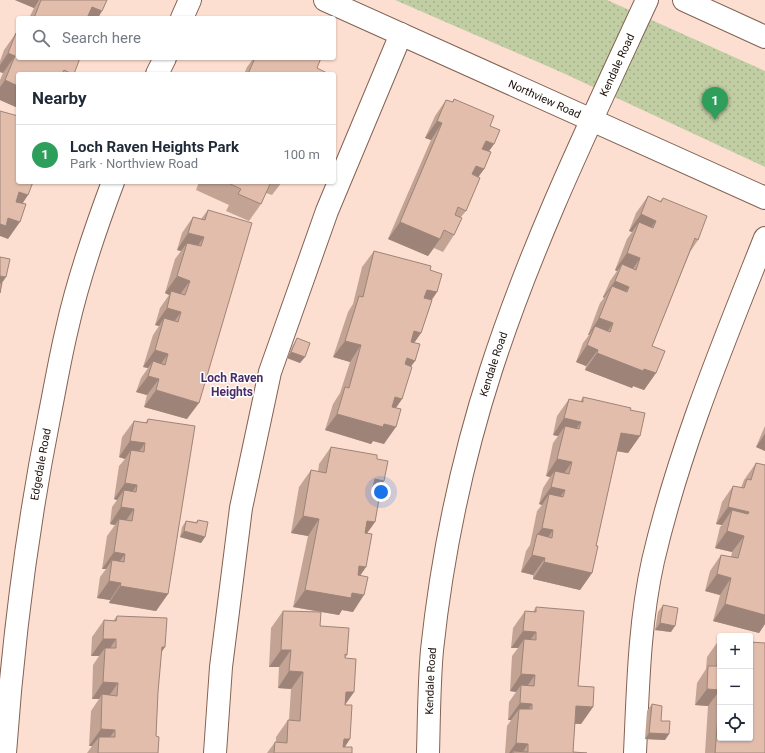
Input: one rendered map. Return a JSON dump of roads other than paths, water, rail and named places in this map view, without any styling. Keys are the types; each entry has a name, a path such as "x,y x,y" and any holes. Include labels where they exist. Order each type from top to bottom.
{"street":[{"path":"183,16 190,0"},
{"name":"Northview Road","path":"325,0 765,198"},
{"name":"Kendale Road","path":"428,753 432,650 446,554 465,465 491,371 522,281 592,120 647,0"},
{"path":"684,0 765,37"},
{"path":"215,753 221,667 241,508 270,372 327,211 401,34"},
{"path":"158,72 164,60"},
{"name":"Edgedale Road","path":"5,753 12,662 23,571 38,473 67,328 95,229 112,184"},
{"path":"635,753 639,648 653,562 678,468 713,370 765,238"}],"place":[{"name":"Loch Raven Heights Park","path":"715,120"}],"district":[{"name":"Loch Raven Heights","path":"232,385"}]}
